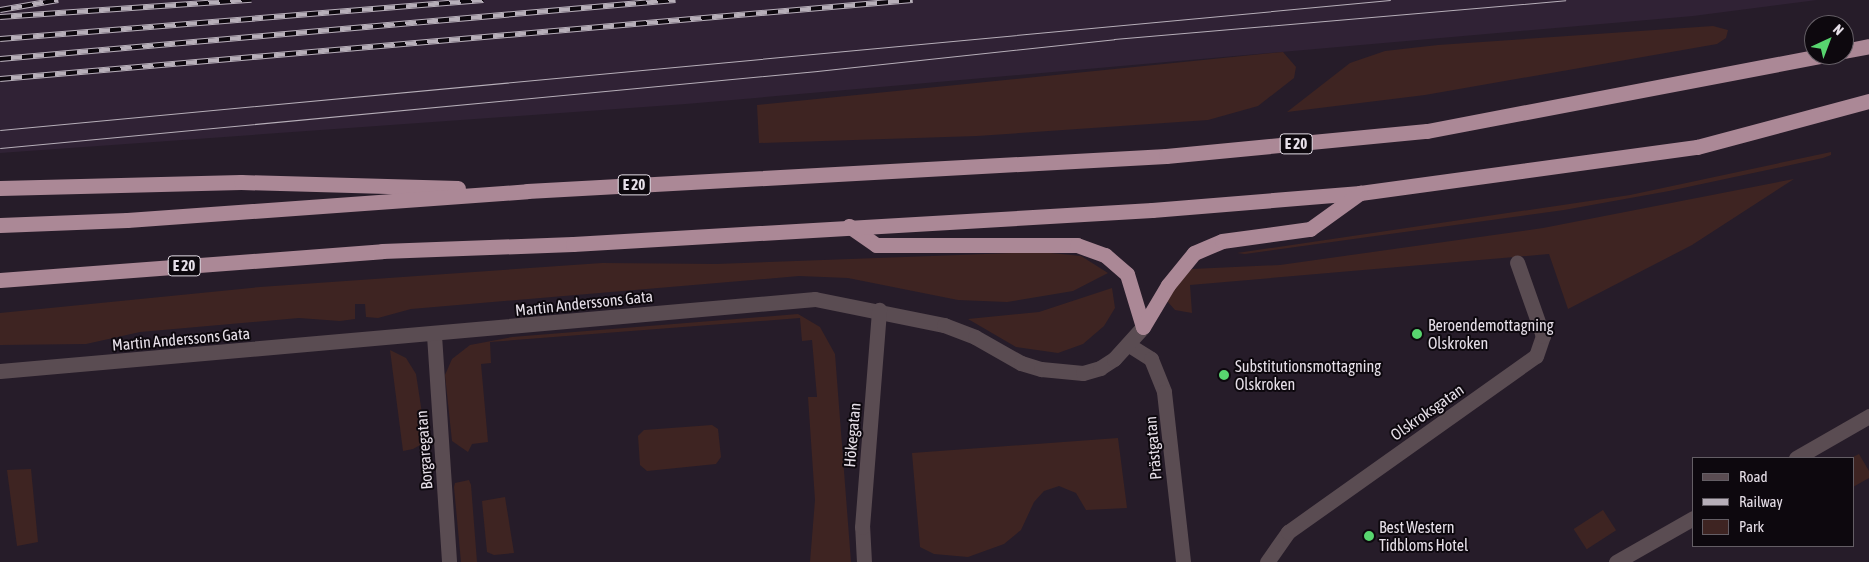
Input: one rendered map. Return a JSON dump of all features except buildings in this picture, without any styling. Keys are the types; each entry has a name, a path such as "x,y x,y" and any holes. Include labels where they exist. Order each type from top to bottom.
{"highway":[{"path":"1854,49 1869,46"},
{"name":"E 20","path":"0,225 127,220 527,191 1166,156 1427,131 1804,59"},
{"name":"E 20","path":"0,280 382,250 573,244 850,226 1152,210 1360,192 1697,147 1869,101"},
{"path":"0,188 241,182 527,191"},
{"path":"1144,327 1168,285 1194,253 1222,242 1310,229 1360,192"},
{"path":"850,226 876,245 1078,245 1105,255 1126,274 1144,327"}],"street":[{"name":"Olskroksgatan","path":"1267,562 1288,532 1536,356 1543,336 1517,262"},
{"name":"Martin Anderssons Gata","path":"0,371 434,335 815,299 879,310 944,325 975,337 1021,363 1065,373 1100,368 1129,344 1144,327"},
{"name":"Hökegatan","path":"864,562 862,527 879,310"},
{"name":"Borgaregatan","path":"434,335 449,562"},
{"name":"Prästgatan","path":"1129,344 1151,359 1164,392 1183,562"},
{"path":"1798,457 1869,416"},
{"path":"1616,562 1692,519"}],"shaded area":[{"path":"0,0 1817,0 1693,16 686,104 0,153"}],"green space":[{"path":"1713,26 1728,30 1726,38 1717,44 1425,95 1287,112 1350,63 1385,51 1438,45"},
{"path":"1283,52 1296,67 1294,78 1258,106 1208,120 977,136 759,143 757,105"},
{"path":"1831,152 1831,155 1823,158 1669,191 1564,210 1245,254 1237,253 1630,195"},
{"path":"1794,179 1692,245 1568,309 1549,254 1190,285 1192,313 1175,310 1167,301 1170,292 1192,269 1280,265 1543,228"},
{"path":"1041,252 1081,256 1108,273 1073,291 1007,302 958,300 848,278 799,276 411,309 378,318 366,317 365,304 355,304 355,319 340,321 299,318 140,332 86,344 0,345 0,313 260,287 602,263 716,264"},
{"path":"1112,288 1115,308 1104,326 1083,344 1058,353 1016,347 968,319 1039,312"},
{"path":"798,314 820,327 835,354 851,562 810,562 815,500 808,397 817,397 812,340 802,341 800,318 490,342 491,363 481,364 488,442 472,444 468,452 452,441 445,375 452,359 470,345 512,337"},
{"path":"390,350 406,358 416,374 425,433 422,444 413,449 403,451"},
{"path":"712,425 718,429 721,457 716,464 647,471 640,465 638,436 644,430"},
{"path":"1118,438 1127,508 1086,510 1076,493 1059,486 1044,491 1034,502 1021,530 1004,544 968,557 934,554 920,547 912,453"},
{"path":"1859,454 1869,471 1869,478 1854,486 1854,457"},
{"path":"31,469 38,542 17,546 7,470"},
{"path":"469,480 471,485 477,562 461,562 454,487 455,483"},
{"path":"505,497 514,553 494,555 487,552 482,501"},
{"path":"1603,510 1616,530 1587,549 1574,529"}],"tram line":[{"path":"0,130 1390,0"},
{"path":"0,148 817,71 1114,39 1565,0"}],"railway":[{"path":"0,10 58,0"},
{"path":"0,17 251,0"},
{"path":"0,39 483,0"},
{"path":"0,59 675,0"},
{"path":"0,79 913,0"}],"place":[{"name":"Beroendemottagning Olskroken","path":"1417,334"},
{"name":"Substitutionsmottagning Olskroken","path":"1224,375"},
{"name":"Best Western Tidbloms Hotel","path":"1369,536"}]}
